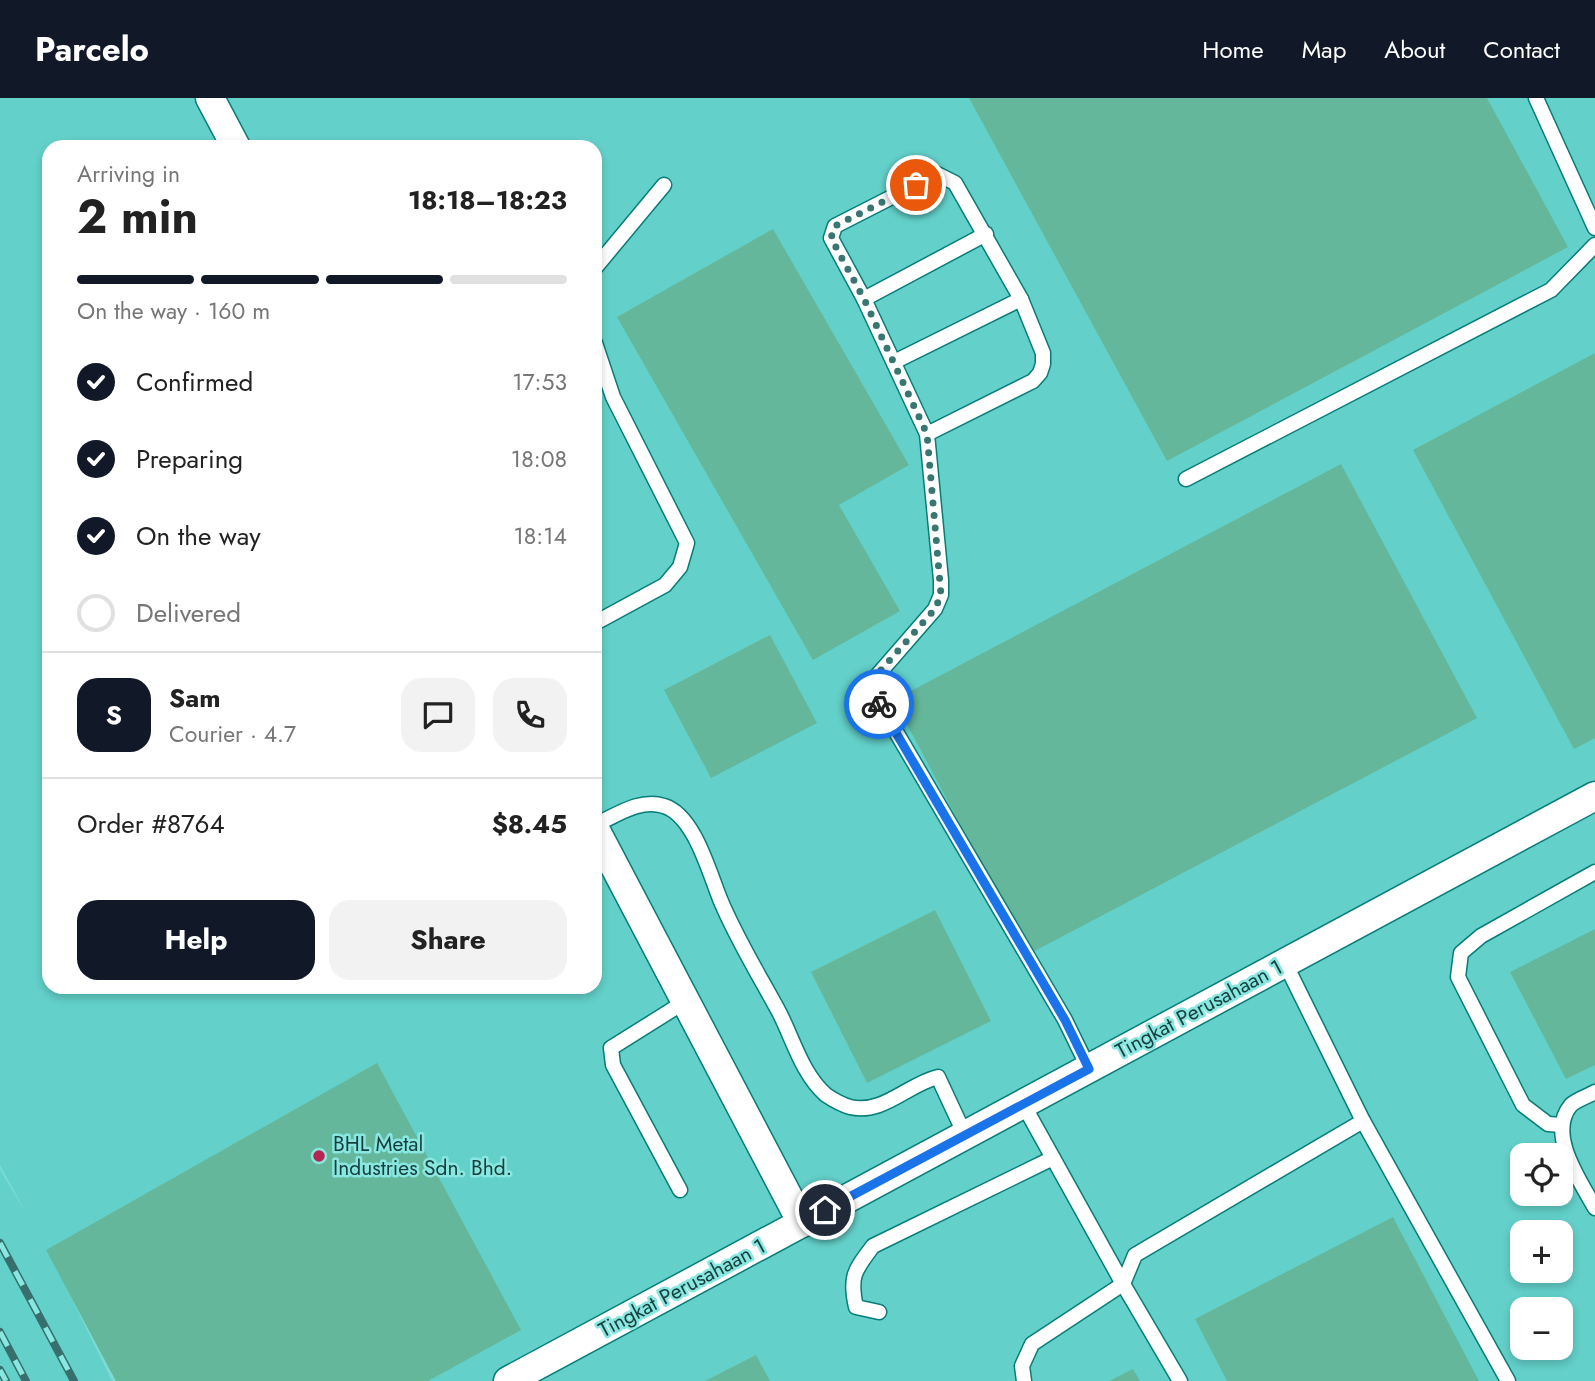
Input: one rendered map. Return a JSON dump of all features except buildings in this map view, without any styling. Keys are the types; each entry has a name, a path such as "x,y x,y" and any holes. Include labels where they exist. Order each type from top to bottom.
{"street":[{"path":"210,98 232,140"},
{"name":"Tingkat Perusahaan 1","path":"508,1381 1595,796"},
{"path":"602,840 802,1223"}],"lane":[{"path":"1536,98 1595,228"},
{"path":"927,434 1034,382 1043,364 1043,353 1021,299 986,234 955,183 937,174 835,226 831,238 864,299 927,434 941,595 935,609 874,678 873,687 875,696 1065,1020 1089,1069"},
{"path":"602,260 664,185"},
{"path":"864,299 986,234"},
{"path":"1186,479 1551,290 1595,246"},
{"path":"894,362 1021,299"},
{"path":"602,364 613,397 687,543 680,567 665,585 602,619"},
{"path":"602,824 645,802 666,806 679,814 708,865 726,911 780,1013 803,1064 826,1094 848,1107 871,1109 938,1077 965,1135"},
{"path":"1562,1125 1548,1124 1523,1105 1458,977 1461,953 1481,936 1595,872"},
{"path":"1285,963 1363,1121 1508,1381"},
{"path":"680,1191 613,1065 611,1048 686,1001"},
{"path":"1595,1092 1571,1105 1562,1125 1564,1150 1595,1208"},
{"path":"1023,1104 1180,1381"},
{"path":"1024,1381 1022,1366 1032,1344 1123,1284 1135,1255 1363,1121"},
{"path":"879,1312 856,1307 851,1285 859,1266 873,1246 1053,1158"}],"shaded area":[{"path":"0,98 1595,98 1595,1381 116,1381 67,1289 112,1381 0,1381 0,1170 26,1213 0,1165"}],"railway":[{"path":"0,1243 74,1381"},
{"path":"0,1332 26,1381"},
{"path":"0,1370 6,1381"}],"way so far":[{"path":"879,704 873,687 874,678 935,609 941,595 927,434 864,299 831,238 831,232 835,226 916,185"}],"place":[{"name":"BHL Metal Industries Sdn. Bhd.","path":"319,1156"}],"route":[{"path":"825,1210 1089,1069 1065,1020 879,704"}]}
